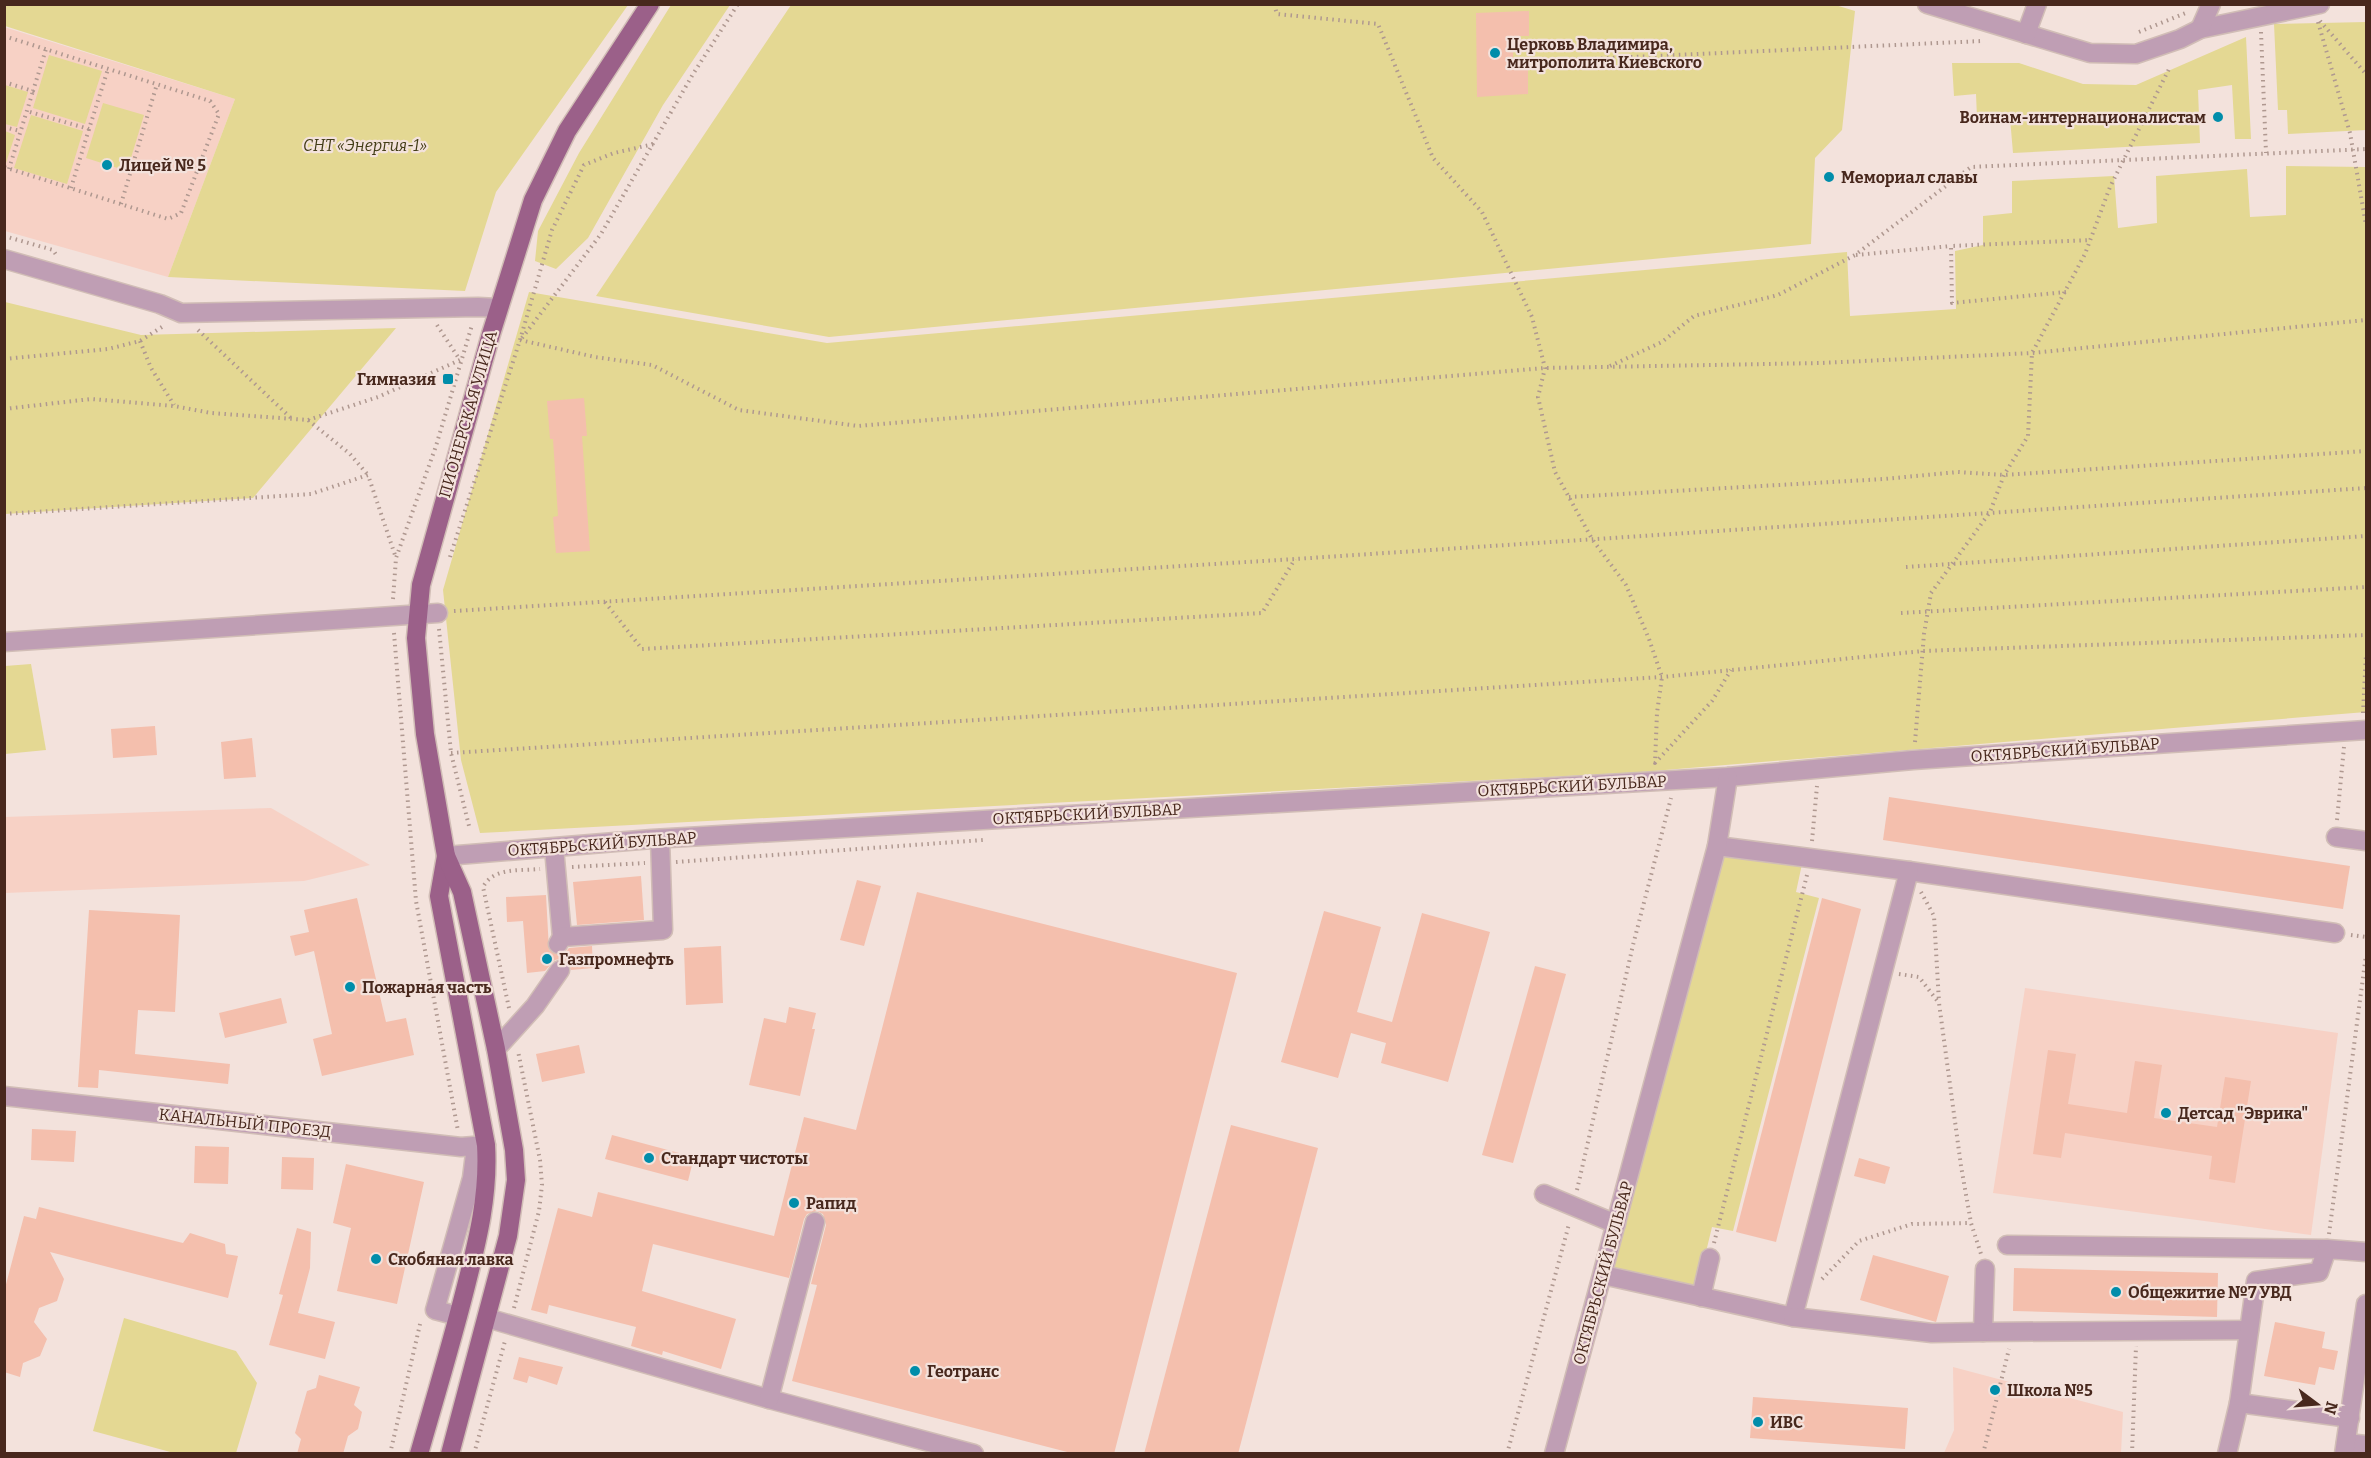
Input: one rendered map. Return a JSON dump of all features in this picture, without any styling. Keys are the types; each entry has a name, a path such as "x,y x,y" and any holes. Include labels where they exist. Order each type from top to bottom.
{"main road":[{"name":"ПИОНЕРСКАЯ УЛИЦА","path":"446,856 425,734 417,661 417,615 421,585 498,308 533,200 567,131 650,4"},
{"path":"446,856 462,892 496,1049 514,1150 516,1180 508,1236 450,1454"},
{"path":"418,1454 458,1316 484,1204 488,1171 481,1146 439,896 446,856"}],"street":[{"path":"1927,4 2090,53 2136,54 2180,39 2200,29 2312,5"},
{"path":"2026,34 2037,4"},
{"path":"2200,29 2211,4"},
{"path":"4,259 160,304 181,313 498,308"},
{"path":"4,642 438,613"},
{"name":"ОКТЯБРЬСКИЙ БУЛЬВАР","path":"446,856 660,839 1728,777 2365,721"},
{"name":"ОКТЯБРЬСКИЙ БУЛЬВАР","path":"1554,1454 1717,846 1728,777"},
{"path":"2336,837 2367,841"},
{"path":"554,848 560,940 663,930 660,839"},
{"path":"1717,846 1909,871 2335,933"},
{"path":"1793,1317 1909,871"},
{"path":"496,1049 535,1006 560,970"},
{"name":"КАНАЛЬНЫЙ ПРОЕЗД","path":"4,1096 450,1146 481,1146"},
{"path":"1544,1194 1616,1224"},
{"path":"769,1399 815,1222"},
{"path":"2007,1245 2327,1249 2367,1252"},
{"path":"2227,1454 2239,1403 2256,1281 2319,1272 2327,1249"},
{"path":"1701,1297 1710,1258"},
{"path":"1983,1332 1985,1269"},
{"path":"1603,1275 1793,1317 1932,1333 2249,1330"},
{"path":"2367,1304 2345,1448 2367,1445"},
{"path":"487,1318 769,1399 974,1454"},
{"path":"2239,1403 2349,1418"}],"path":[{"path":"520,340 601,234 693,74 738,4"},
{"path":"1274,4 1277,14 1378,24 1433,159 1482,212 1532,317 1545,368 1538,397 1555,472 1592,539 1626,585 1662,677 1657,713 1655,763 1712,701 1731,670"},
{"path":"2136,33 2190,11"},
{"path":"2367,74 2317,19 2353,150 2367,225"},
{"path":"2261,29 2266,153"},
{"path":"4,36 210,101 219,114 181,213 168,219 7,168 45,49"},
{"path":"1522,62 1993,40"},
{"path":"71,188 108,69"},
{"path":"1913,760 1927,612 1932,593 1990,512 2004,475 2028,436 2032,353 2066,292 2090,240 2110,187 2169,69"},
{"path":"4,82 33,90"},
{"path":"121,204 157,84"},
{"path":"30,112 89,129"},
{"path":"4,127 20,131"},
{"path":"446,568 520,340 552,230 584,165 614,153 654,144"},
{"path":"1607,367 1662,342 1694,316 1778,296 1855,255 1971,167 2367,149"},
{"path":"1855,255 1951,246 2090,240"},
{"path":"1951,246 1952,303 2066,292"},
{"path":"520,340 595,357 652,365 740,410 858,426 1545,368 1821,363 2032,353 2367,320"},
{"path":"4,409 91,399 174,406 211,413 308,420 378,398 460,360 434,321"},
{"path":"4,359 108,349 140,341 165,325"},
{"path":"192,325 291,418"},
{"path":"140,341 151,368 174,406"},
{"path":"308,420 350,454 368,475 396,558"},
{"path":"1569,497 1872,480 1958,472 2004,475 2367,451"},
{"path":"4,514 311,494 368,475"},
{"path":"470,830 451,753 438,613 1295,560 2367,488"},
{"path":"1906,567 2367,536"},
{"path":"605,601 642,649 1250,614 1262,613 1295,560"},
{"path":"1900,613 2367,587"},
{"path":"451,753 1662,677 1923,651 2367,635"},
{"path":"2365,721 2367,654"},
{"path":"2336,837 2344,747"},
{"path":"1710,1258 1811,858 1818,780"},
{"path":"1507,1454 1574,1206 1634,945 1673,792"},
{"path":"1909,871 1934,916 1939,1003 1961,1166 1971,1223 1985,1269"},
{"path":"2327,1249 2367,955"},
{"path":"1883,972 1919,977 1939,1003"},
{"path":"1822,1280 1859,1241 1912,1224 1971,1223"},
{"path":"2132,1454 2137,1331"},
{"path":"1983,1454 2014,1332"}],"shaded area":[{"name":"Лицей № 5","path":"4,27 235,99 168,277 5,231"},
{"path":"271,808 370,865 304,881 5,893 5,817"},
{"name":"Детсад \"Эврика\"","path":"2025,988 2338,1033 2311,1235 1993,1193"},
{"name":"Школа №5","path":"1953,1367 2123,1412 2121,1453 1944,1453 1954,1430"}],"green space":[{"name":"СНТ «Энергия-1»","path":"5,4 628,5 496,192 465,291 168,277 235,99 5,26"},
{"path":"1832,4 1855,11 1842,130 1815,158 1811,244 829,337 596,296 791,5"},
{"path":"671,5 730,5 663,105 588,238 556,269 535,261 538,231 579,153"},
{"path":"2366,22 2366,130 2288,134 2287,110 2278,110 2274,24"},
{"path":"2246,37 2251,139 2235,139 2232,85 2198,90 2200,143 2013,153 2010,118 1977,118 1976,94 1954,96 1952,63 2019,63 2083,84 2136,85"},
{"path":"49,55 102,71 85,124 33,108"},
{"path":"5,85 28,92 17,127 5,124"},
{"path":"103,103 144,115 127,171 86,158"},
{"path":"31,115 83,131 67,184 14,168"},
{"path":"5,131 15,135 6,163 4,162"},
{"path":"2286,166 2366,167 2366,712 1641,772 480,833 461,760 443,590 529,292 827,343 1847,252 1850,316 1956,309 1955,251 1983,245 1983,216 2012,213 2012,181 2114,176 2118,228 2157,223 2156,176 2247,169 2250,217 2286,215"},
{"path":"5,302 141,335 396,328 253,498 5,514"},
{"path":"31,664 46,750 5,754 5,666"},
{"path":"1721,853 1802,864 1796,892 1819,898 1733,1231 1712,1227 1697,1289 1611,1270"},
{"path":"124,1318 236,1351 257,1383 236,1453 174,1453 93,1431"}],"building":[{"name":"Церковь Владимира, митрополита Киевского","path":"1529,11 1529,36 1513,36 1513,69 1528,69 1528,94 1477,97 1476,13"},
{"path":"584,398 587,436 582,436 590,551 556,553 553,517 558,516 553,439 550,439 547,401"},
{"path":"155,726 157,755 113,758 111,729"},
{"path":"252,738 256,777 224,779 221,742"},
{"path":"1889,797 2350,866 2343,909 1883,840"},
{"path":"641,876 644,920 577,925 573,882"},
{"path":"857,880 881,886 864,946 840,940"},
{"path":"917,892 1237,973 1114,1454 1075,1454 792,1381 817,1285 811,1284 826,1225 823,1214 817,1211 807,1214 804,1219 789,1278 653,1244 642,1291 736,1319 721,1369 663,1351 662,1355 631,1346 636,1327 549,1305 547,1314 531,1310 558,1208 592,1217 598,1192 774,1236 804,1117 856,1130"},
{"path":"546,895 549,950 559,955 569,948 592,946 593,968 571,970 567,961 560,959 555,960 545,971 527,973 523,921 507,922 506,897"},
{"name":"Пожарная часть","path":"357,898 386,1022 406,1018 414,1055 322,1076 313,1039 332,1034 314,951 295,956 290,936 309,932 304,910"},
{"path":"1822,898 1861,909 1776,1242 1736,1232"},
{"path":"89,910 180,915 175,1012 138,1010 135,1054 230,1064 228,1084 99,1070 98,1088 78,1087"},
{"path":"1324,911 1381,927 1357,1012 1392,1022 1422,913 1490,932 1448,1082 1381,1063 1386,1043 1351,1033 1338,1078 1281,1062"},
{"path":"721,946 723,1003 686,1005 684,948"},
{"path":"1535,966 1566,974 1513,1163 1482,1155"},
{"path":"281,998 287,1023 225,1038 219,1013"},
{"path":"789,1007 816,1013 812,1029 815,1029 800,1096 749,1085 764,1018 786,1023"},
{"path":"579,1045 585,1073 542,1082 536,1054"},
{"path":"2048,1050 2076,1054 2068,1104 2127,1113 2135,1061 2162,1065 2154,1118 2217,1127 2225,1077 2251,1081 2235,1183 2209,1179 2212,1156 2065,1133 2061,1158 2033,1154"},
{"path":"1231,1125 1318,1148 1238,1454 1144,1454"},
{"path":"32,1129 76,1131 74,1162 31,1160"},
{"name":"Стандарт чистоты","path":"612,1135 694,1157 688,1181 605,1159"},
{"path":"195,1146 229,1147 228,1184 194,1183"},
{"path":"282,1157 314,1158 313,1190 281,1189"},
{"path":"1859,1158 1890,1167 1885,1184 1854,1176"},
{"name":"Скобяная лавка","path":"346,1164 424,1182 397,1304 337,1291 351,1228 333,1223"},
{"path":"39,1207 183,1243 190,1233 225,1244 226,1254 238,1256 228,1298 50,1252 64,1279 57,1301 39,1308 34,1322 47,1339 40,1356 23,1363 20,1377 4,1372 4,1292 24,1216 36,1219"},
{"path":"297,1228 311,1232 310,1268 298,1313 335,1322 325,1359 269,1345 283,1295 279,1294"},
{"path":"1873,1255 1949,1276 1936,1322 1860,1300"},
{"name":"Общежитие №7 УВД","path":"2014,1268 2218,1273 2217,1317 2013,1311"},
{"path":"2275,1322 2325,1332 2322,1348 2338,1351 2334,1370 2319,1367 2315,1385 2264,1376"},
{"path":"519,1357 563,1367 557,1385 529,1376 527,1383 513,1379"},
{"path":"319,1375 360,1387 354,1405 362,1412 358,1429 348,1436 343,1454 297,1454 301,1439 295,1433 307,1391 316,1388"},
{"path":"1753,1397 1908,1408 1905,1449 1750,1438"}],"place":[{"name":"Церковь Владимира, митрополита Киевского","path":"1495,53"},
{"name":"Воинам-интернационалистам","path":"2218,117"},
{"name":"Лицей № 5","path":"107,165"},
{"name":"Мемориал славы","path":"1829,177"},
{"name":"Гимназия","path":"448,379"},
{"name":"Газпромнефть","path":"547,959"},
{"name":"Пожарная часть","path":"350,987"},
{"name":"Детсад \"Эврика\"","path":"2166,1113"},
{"name":"Стандарт чистоты","path":"649,1158"},
{"name":"Рапид","path":"794,1203"},
{"name":"Скобяная лавка","path":"376,1259"},
{"name":"Общежитие №7 УВД","path":"2116,1292"},
{"name":"Геотранс","path":"915,1371"},
{"name":"Школа №5","path":"1995,1390"},
{"name":"ИВС","path":"1758,1422"}]}
